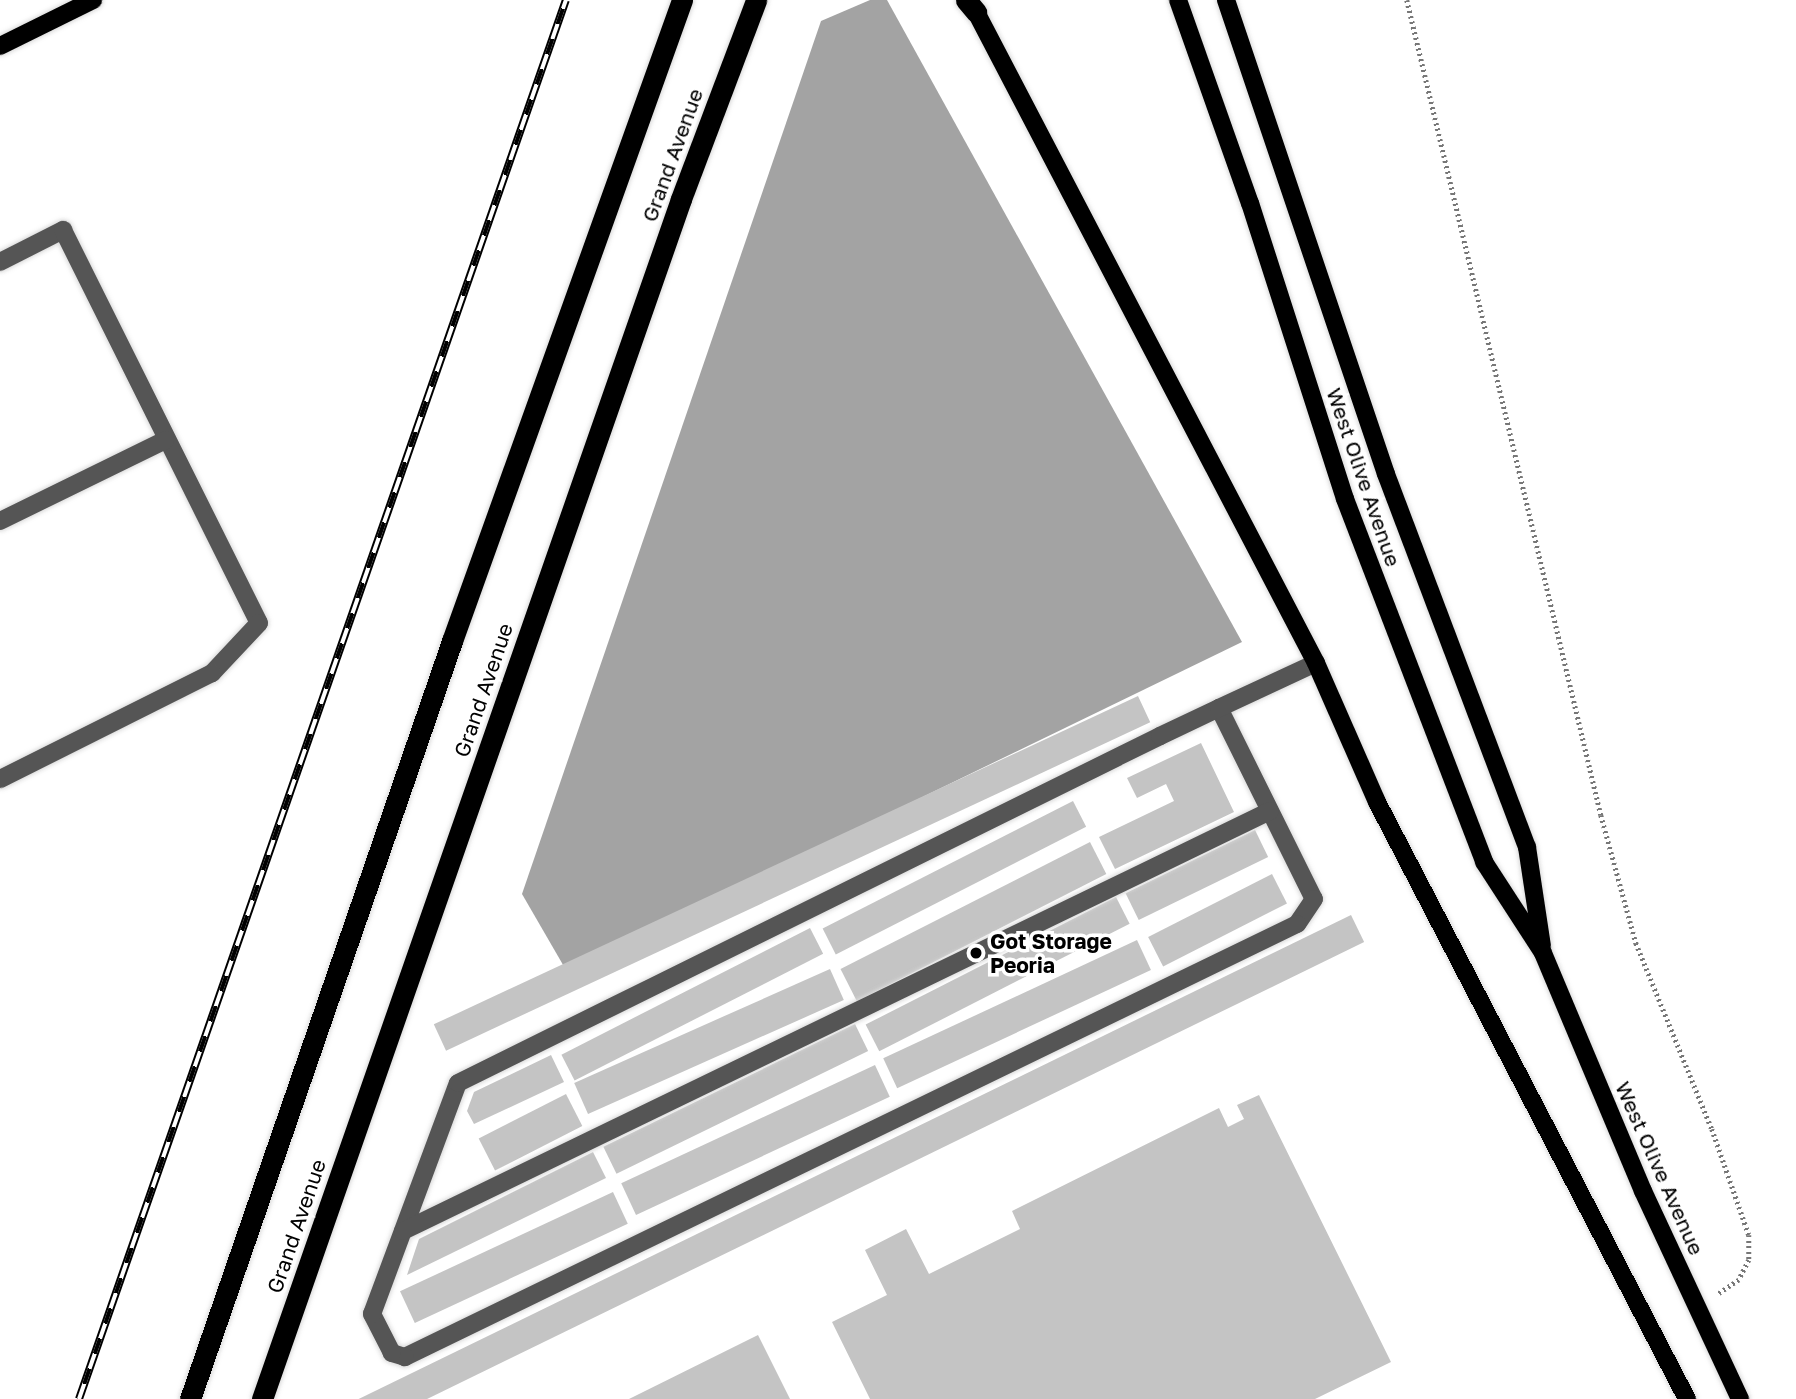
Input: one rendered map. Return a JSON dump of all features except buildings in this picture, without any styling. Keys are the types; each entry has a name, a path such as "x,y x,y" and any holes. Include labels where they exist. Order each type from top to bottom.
{"highway":[{"name":"Grand Avenue","path":"190,1399 452,641 682,0"},
{"name":"Grand Avenue","path":"262,1399 681,199 756,0"}],"main road":[{"path":"0,46 93,0"},
{"name":"West Olive Avenue","path":"1178,0 1355,525 1484,862 1543,953 1696,1307 1740,1399"},
{"name":"West Olive Avenue","path":"1226,0 1386,474 1527,847 1543,953"},
{"path":"971,4 1315,663 1377,802 1687,1399"}],"lane":[{"path":"0,262 63,230 165,440 259,623 212,673 0,779"},
{"path":"0,521 165,440"},
{"path":"1219,708 1314,899 1297,924 405,1357 392,1353 372,1314 458,1083 1219,708 1315,663"},
{"path":"403,1231 1270,811"}],"path":[{"path":"1407,0 1618,879 1636,943 1712,1129 1749,1235 1749,1260 1739,1280 1696,1307"}],"shaded area":[{"path":"870,0 887,0 1242,642 566,970 522,894 821,21"}],"railway":[{"path":"79,1399 566,0"}],"place":[{"name":"Got Storage Peoria","path":"976,953"}]}
